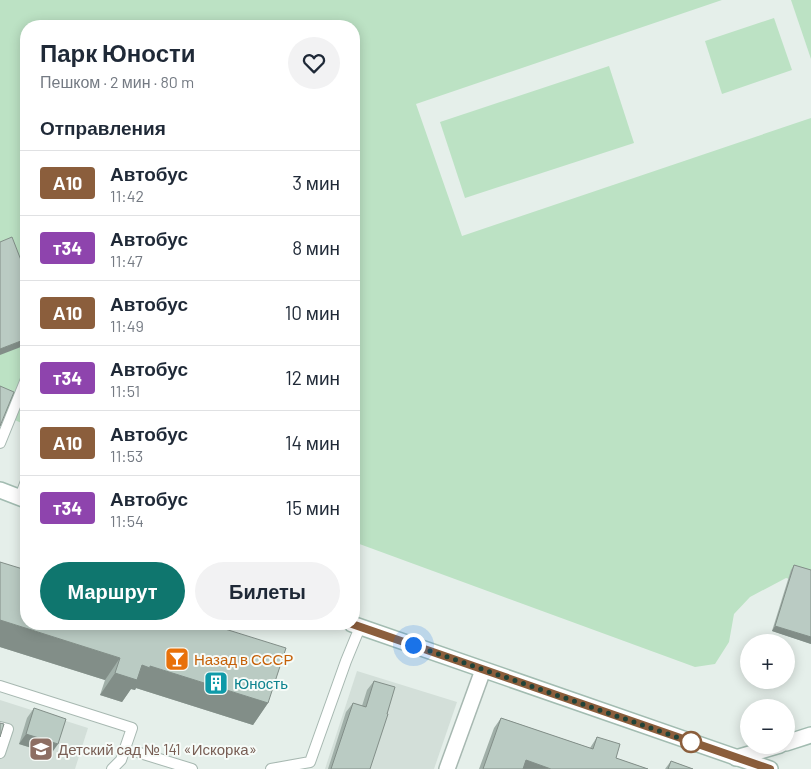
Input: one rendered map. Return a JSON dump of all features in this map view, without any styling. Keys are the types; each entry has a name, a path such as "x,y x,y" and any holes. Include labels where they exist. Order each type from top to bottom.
{"main road":[{"path":"0,490 20,498"},
{"path":"360,626 483,670 734,764 770,769"},
{"path":"446,769 483,670"},
{"path":"795,740 811,735"},
{"path":"734,764 758,754"}],"lane":[{"path":"0,444 20,394"},
{"path":"271,769 309,765 346,661 355,630"},
{"path":"0,686 132,728 121,760 112,769"},
{"path":"0,727 8,729 0,753"},
{"path":"140,752 192,769"}],"shaded area":[{"path":"357,671 457,702 434,769 325,769"},
{"name":"Детский сад № 141 «Искорка»","path":"0,700 88,728 75,769 0,769"}],"green space":[{"path":"0,0 722,0 416,104 462,236 811,118 811,586 786,578 750,597 734,614 729,642 715,664 695,667 360,544 360,20 20,20 20,422 8,417 0,407"},
{"path":"791,0 811,0 811,59"},
{"path":"774,18 792,70 722,94 705,41"},
{"path":"609,66 634,143 465,198 440,122"}],"building":[{"path":"12,237 20,258 20,341 0,349 0,242"},
{"path":"0,386 14,392 0,426"},
{"path":"0,562 20,568 20,626 0,620"},
{"path":"794,565 811,570 811,637 775,626"},
{"path":"32,630 228,630 286,648 268,703 150,666 150,668 142,665 137,680 115,673 120,658"},
{"path":"374,681 395,687 370,769 331,769 353,703 366,707"},
{"path":"34,708 66,719 58,744 26,734"},
{"path":"501,718 593,749 597,737 620,744 616,758 648,769 551,769 526,760 523,769 483,769"},
{"path":"0,723 4,724 0,737"},
{"path":"671,761 693,769 668,769"}],"bus line":[{"name":"А10","path":"360,627 770,769"}],"place":[{"name":"Назад в СССР","path":"177,659"},
{"name":"Юность","path":"216,683"},
{"name":"Детский сад № 141 «Искорка»","path":"41,749"}],"route":[{"path":"413,645 691,742"}]}
